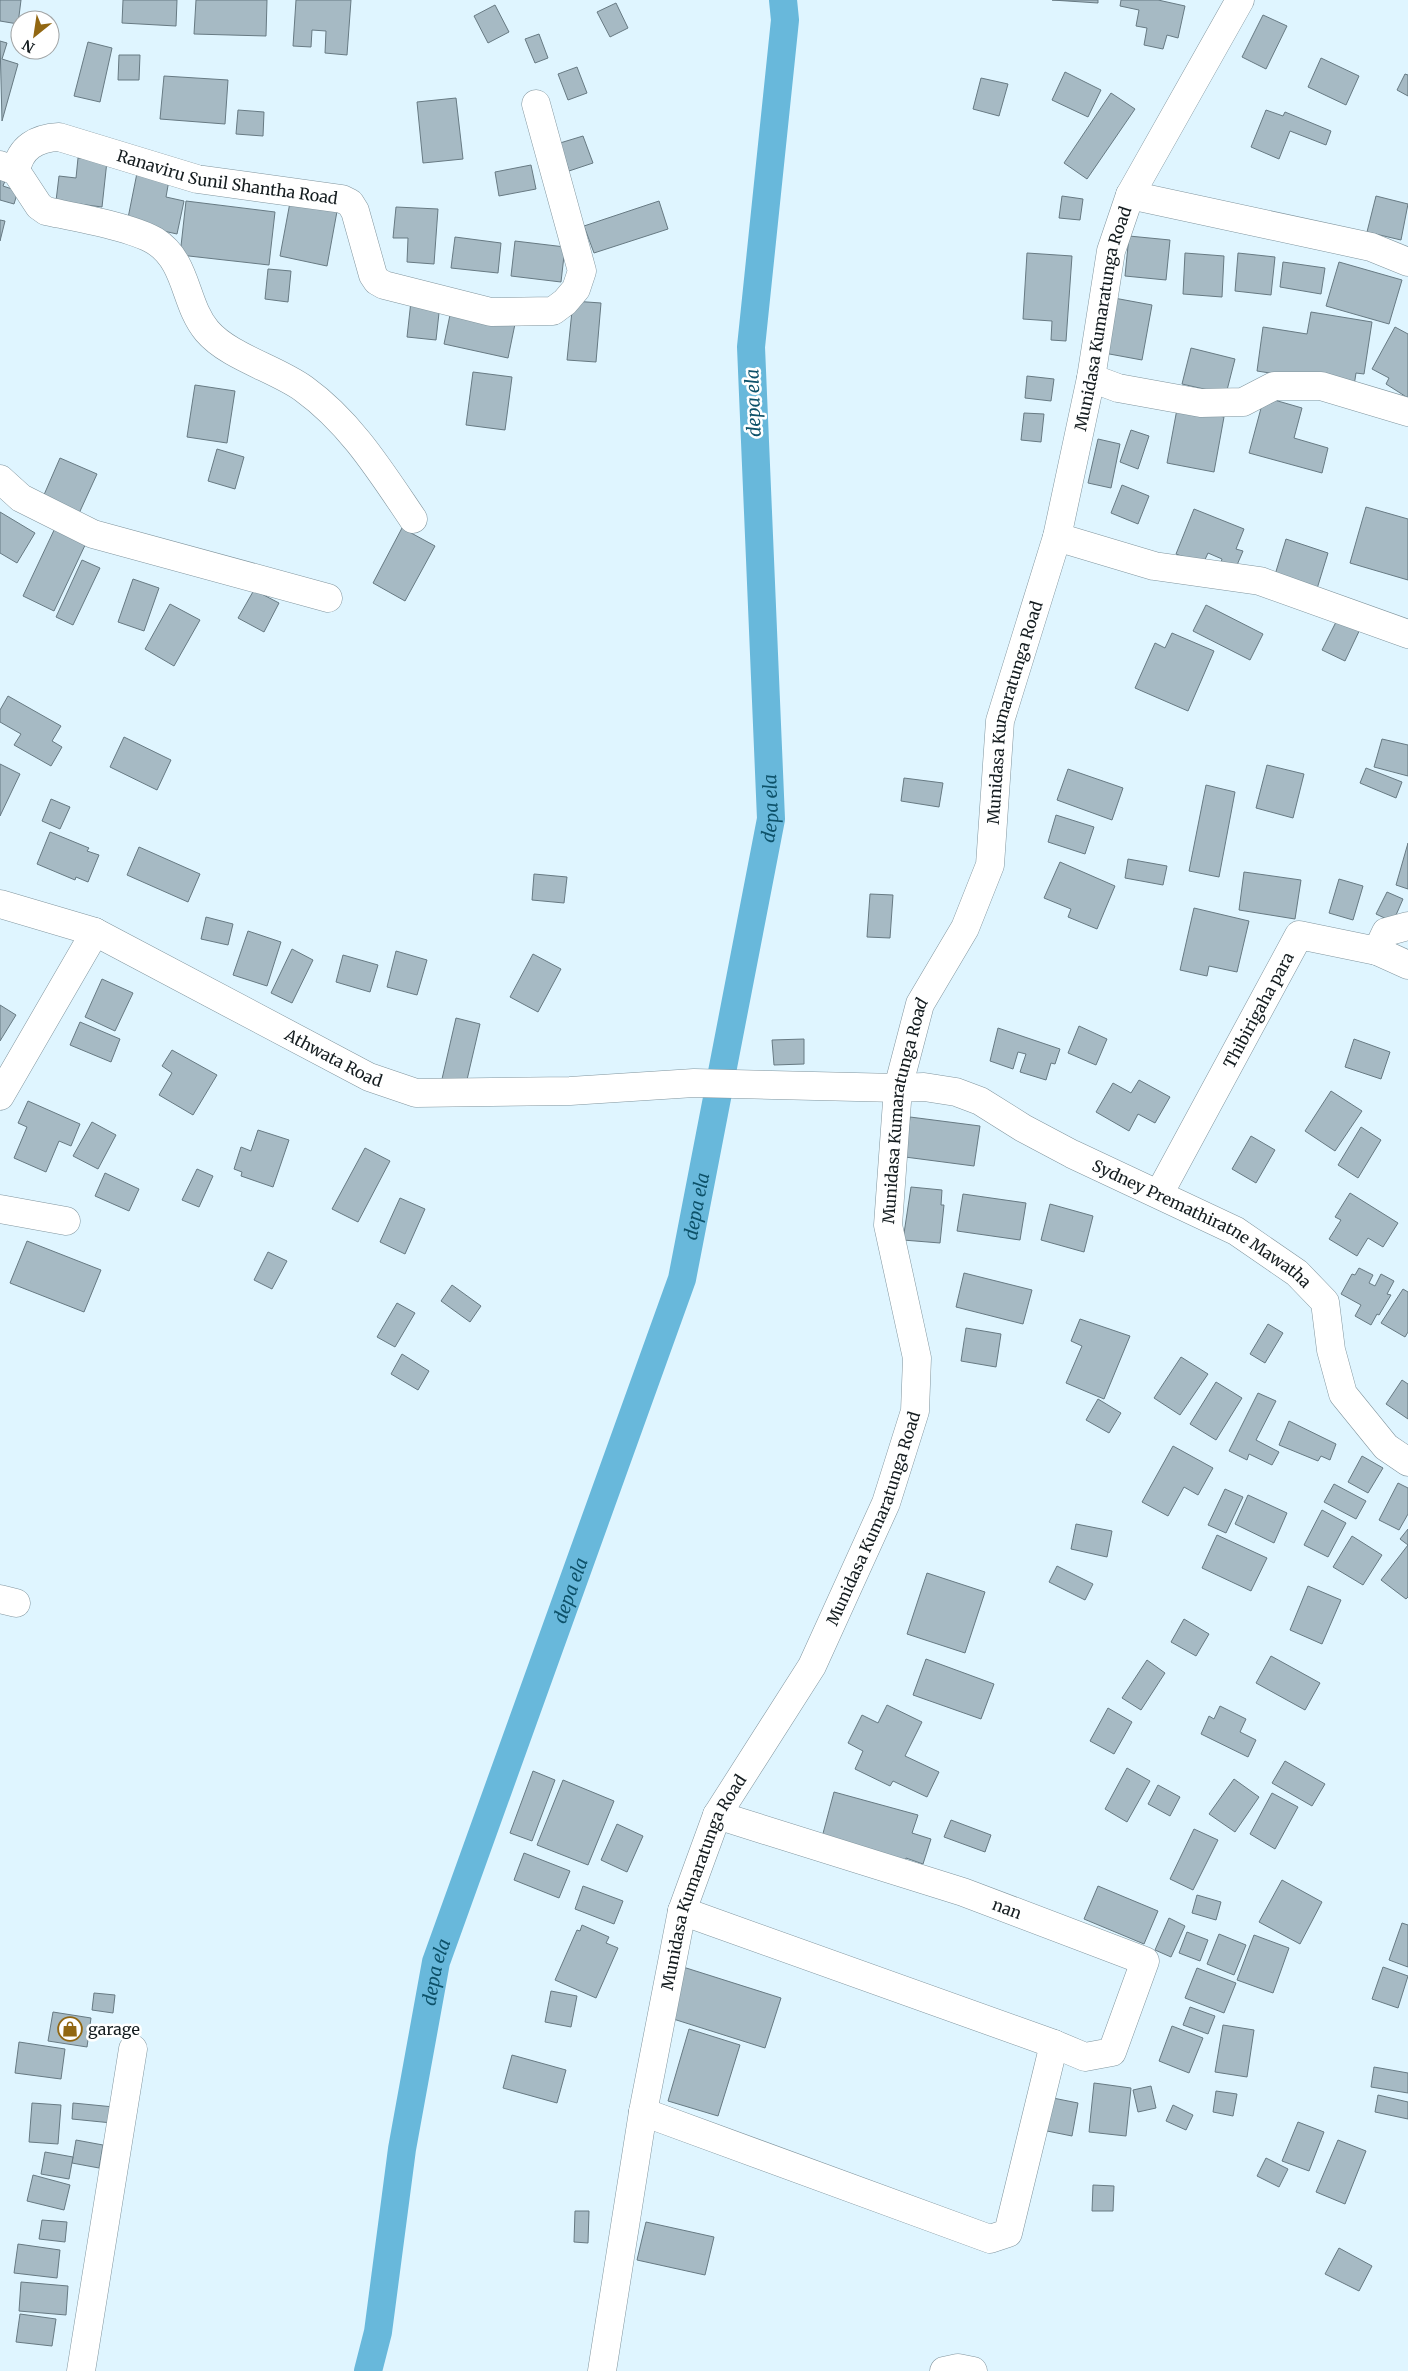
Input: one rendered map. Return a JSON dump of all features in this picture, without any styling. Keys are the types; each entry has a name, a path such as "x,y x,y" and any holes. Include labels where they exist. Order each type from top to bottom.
{"street":[{"name":"Munidasa Kumaratunga Road","path":"602,2371 644,2112 682,1911 717,1815 812,1666 886,1503 915,1411 916,1358 888,1225 898,1088 920,1004 965,928 990,865 1000,721 1057,537 1091,378 1111,251 1130,196 1240,0"},
{"name":"Ranaviru Sunil Shantha Road","path":"8,168 34,142 47,137 59,136 197,179 342,199 350,203 355,212 373,275 377,281 384,285 491,312 553,311 576,289 582,271 536,104"},
{"path":"8,168 39,206 46,211 90,221 154,241 172,256 187,286 192,305 207,332 232,350 304,389 343,423 413,519"},
{"path":"1130,196 1371,247 1408,262"},
{"path":"1091,378 1118,388 1201,403 1243,402 1274,386 1321,386 1408,412"},
{"path":"0,479 21,498 93,534 328,598"},
{"path":"1057,537 1154,566 1260,581 1408,634"},
{"name":"Athwata Road","path":"0,904 94,932 369,1077 416,1093 570,1092 694,1083 745,1085"},
{"path":"1408,926 1386,932 1377,951 1408,965"},
{"path":"0,1096 94,932"},
{"name":"Thibirigaha para","path":"1159,1194 1299,935 1377,951"},
{"name":"Sydney Premathiratne Mawatha","path":"745,1085 924,1087 956,1092 980,1101 1023,1128 1072,1154 1236,1231 1297,1273 1325,1302 1331,1350 1343,1394 1386,1447 1408,1462"},
{"path":"0,1209 66,1221"},
{"name":"nan","path":"717,1815 963,1892 1145,1961 1112,2052 1085,2057 1054,2044"},
{"path":"644,2112 990,2239 1008,2233 1054,2044 682,1911"},
{"path":"81,2371 133,2048"},
{"path":"944,2371 958,2368 972,2371"}],"building":[{"path":"0,0 21,0 20,10 10,10 10,23 0,21"},
{"path":"123,0 177,0 176,26 122,23"},
{"path":"196,0 267,0 266,36 194,34"},
{"path":"296,0 351,0 347,55 325,53 326,31 312,30 311,47 293,46"},
{"path":"1052,0 1098,0 1098,3"},
{"path":"1121,0 1158,0 1185,6 1178,38 1167,35 1163,49 1144,45 1147,28 1136,26 1139,10 1120,6"},
{"path":"616,3 628,28 610,37 597,12"},
{"path":"495,5 509,32 488,43 474,16"},
{"path":"1263,15 1287,26 1266,69 1242,57"},
{"path":"539,34 548,58 535,63 525,39"},
{"path":"0,41 7,43 2,59 18,64 2,121"},
{"path":"88,42 112,48 100,102 74,96"},
{"path":"119,55 140,55 139,80 118,80"},
{"path":"1321,58 1359,76 1346,105 1308,87"},
{"path":"577,67 587,93 568,100 558,74"},
{"path":"1065,72 1101,90 1088,117 1052,100"},
{"path":"1405,74 1408,75 1408,96 1397,90"},
{"path":"164,76 228,80 225,124 160,119"},
{"path":"981,78 1008,84 999,116 973,109"},
{"path":"1111,93 1135,109 1087,179 1064,163"},
{"path":"456,98 463,159 423,163 417,102"},
{"path":"238,110 264,112 263,136 236,134"},
{"path":"1266,110 1283,116 1285,112 1331,131 1326,145 1290,131 1279,159 1251,147"},
{"path":"583,136 593,163 569,171 560,143"},
{"path":"78,158 107,161 102,207 56,201 59,176 76,178"},
{"path":"531,165 536,189 499,196 495,172"},
{"path":"137,173 169,180 166,197 184,201 177,234 127,223"},
{"path":"0,174 7,176 3,186 18,191 14,204 0,200"},
{"path":"1062,196 1083,199 1080,220 1059,218"},
{"path":"1376,196 1408,204 1401,240 1367,232"},
{"path":"291,197 338,206 327,266 280,256"},
{"path":"186,201 275,212 269,265 180,255"},
{"path":"659,201 668,229 594,253 584,226"},
{"path":"396,207 438,209 434,264 407,262 408,238 393,238"},
{"path":"0,220 5,221 0,241"},
{"path":"1129,236 1170,240 1166,280 1125,276"},
{"path":"455,237 501,243 498,273 451,268"},
{"path":"515,241 565,247 561,282 511,276"},
{"path":"1027,253 1072,256 1066,341 1051,340 1052,321 1023,319"},
{"path":"1185,253 1224,256 1222,297 1183,294"},
{"path":"1238,253 1275,257 1271,295 1235,291"},
{"path":"1283,262 1325,268 1321,294 1280,287"},
{"path":"1339,262 1402,280 1389,324 1326,306"},
{"path":"268,269 291,271 288,302 265,299"},
{"path":"1114,298 1152,305 1142,360 1104,353"},
{"path":"411,301 440,304 436,340 407,337"},
{"path":"573,301 601,303 596,362 567,360"},
{"path":"451,310 515,324 508,358 444,344"},
{"path":"1311,312 1372,322 1364,374 1356,373 1354,386 1257,371 1263,327 1307,334"},
{"path":"1395,327 1408,334 1408,398 1386,384 1389,378 1372,369"},
{"path":"1191,348 1235,359 1226,394 1182,384"},
{"path":"473,372 512,377 505,430 466,425"},
{"path":"1027,376 1054,379 1051,401 1025,398"},
{"path":"195,385 235,391 227,443 187,437"},
{"path":"1264,397 1302,408 1294,438 1328,448 1322,473 1249,453"},
{"path":"1177,409 1224,417 1214,472 1167,463"},
{"path":"1024,413 1044,414 1041,442 1021,440"},
{"path":"1131,430 1149,436 1138,469 1120,462"},
{"path":"1098,439 1120,444 1111,488 1088,483"},
{"path":"217,449 244,457 235,489 208,481"},
{"path":"60,458 97,474 76,520 40,504"},
{"path":"1122,485 1149,496 1138,524 1111,513"},
{"path":"1366,507 1408,519 1408,580 1350,563"},
{"path":"1194,509 1244,529 1236,549 1243,551 1234,572 1220,566 1222,559 1208,553 1203,564 1176,554"},
{"path":"0,512 35,533 17,563 0,553"},
{"path":"56,526 87,541 54,611 23,596"},
{"path":"402,528 435,546 405,601 373,583"},
{"path":"1286,539 1328,553 1316,592 1274,578"},
{"path":"82,560 100,568 73,625 56,617"},
{"path":"133,579 159,588 144,631 118,622"},
{"path":"254,590 279,603 264,632 238,618"},
{"path":"170,604 200,620 174,666 145,649"},
{"path":"1206,605 1263,634 1250,660 1193,631"},
{"path":"1340,614 1362,625 1345,661 1322,650"},
{"path":"1172,633 1214,651 1188,711 1135,688 1155,643 1165,648"},
{"path":"8,696 61,726 52,741 62,747 51,766 14,745 21,734 0,722 0,710"},
{"path":"124,737 171,760 157,790 110,767"},
{"path":"1382,739 1408,745 1408,776 1374,767"},
{"path":"0,764 20,774 0,816"},
{"path":"1267,765 1304,774 1293,818 1256,808"},
{"path":"1366,768 1402,782 1396,798 1360,783"},
{"path":"1068,769 1123,788 1112,820 1057,800"},
{"path":"904,778 943,783 939,807 901,801"},
{"path":"1206,785 1235,792 1219,877 1189,871"},
{"path":"51,799 70,807 60,829 42,821"},
{"path":"1056,815 1094,827 1085,854 1048,842"},
{"path":"50,832 89,848 87,851 99,855 88,882 76,877 75,880 37,864"},
{"path":"1408,843 1408,889 1396,885"},
{"path":"139,847 200,874 188,902 127,875"},
{"path":"1128,859 1167,866 1163,885 1125,878"},
{"path":"1060,862 1115,886 1097,929 1068,917 1071,909 1044,898"},
{"path":"1244,872 1301,880 1295,919 1239,910"},
{"path":"534,874 567,877 564,903 532,900"},
{"path":"1339,879 1363,886 1353,920 1329,913"},
{"path":"1387,892 1403,899 1393,922 1376,914"},
{"path":"870,894 893,895 890,938 867,937"},
{"path":"1194,908 1249,921 1237,972 1209,966 1207,976 1180,970"},
{"path":"206,917 233,924 228,945 201,939"},
{"path":"248,931 281,942 267,986 233,975"},
{"path":"292,949 313,960 292,1003 271,993"},
{"path":"396,951 427,960 417,995 387,987"},
{"path":"533,954 561,969 538,1012 510,997"},
{"path":"343,955 378,965 370,992 336,982"},
{"path":"102,979 133,993 115,1031 85,1017"},
{"path":"0,1005 16,1015 0,1041"},
{"path":"456,1018 480,1024 466,1084 442,1079"},
{"path":"80,1022 120,1039 111,1062 70,1045"},
{"path":"1079,1026 1107,1039 1096,1065 1068,1053"},
{"path":"998,1028 1060,1049 1055,1064 1051,1063 1046,1080 1020,1072 1026,1054 1018,1052 1013,1069 990,1061"},
{"path":"804,1039 804,1064 774,1065 772,1040"},
{"path":"1354,1039 1390,1052 1381,1079 1345,1067"},
{"path":"172,1050 217,1075 193,1115 159,1095 172,1073 162,1066"},
{"path":"1139,1080 1170,1097 1155,1123 1138,1114 1129,1131 1096,1112 1113,1083 1131,1093"},
{"path":"1331,1091 1362,1111 1335,1151 1305,1131"},
{"path":"28,1101 80,1124 71,1146 59,1141 46,1172 14,1158 27,1127 18,1123"},
{"path":"910,1117 980,1126 974,1166 905,1157"},
{"path":"92,1122 116,1135 98,1169 73,1156"},
{"path":"1361,1127 1381,1140 1358,1178 1338,1165"},
{"path":"258,1130 289,1140 273,1187 241,1176 242,1172 234,1169 241,1147 251,1151"},
{"path":"1251,1136 1275,1150 1256,1183 1232,1169"},
{"path":"365,1148 390,1161 358,1222 332,1209"},
{"path":"197,1169 213,1176 199,1207 182,1200"},
{"path":"105,1173 139,1189 129,1211 95,1196"},
{"path":"911,1187 942,1190 941,1205 944,1205 940,1243 903,1240"},
{"path":"1350,1193 1398,1223 1383,1247 1368,1238 1357,1256 1329,1239 1341,1220 1335,1217"},
{"path":"963,1194 1026,1203 1020,1240 957,1231"},
{"path":"400,1198 425,1209 405,1254 380,1242"},
{"path":"1050,1204 1093,1216 1084,1252 1041,1240"},
{"path":"27,1241 101,1270 84,1312 10,1283"},
{"path":"268,1252 287,1261 272,1289 254,1280"},
{"path":"1359,1268 1373,1275 1369,1283 1375,1286 1381,1274 1394,1281 1387,1294 1391,1295 1371,1325 1355,1316 1361,1305 1341,1294 1352,1274 1355,1275"},
{"path":"964,1273 1032,1290 1023,1324 956,1307"},
{"path":"452,1285 481,1306 470,1322 441,1301"},
{"path":"1403,1289 1408,1292 1408,1332 1405,1337 1381,1323"},
{"path":"397,1303 415,1313 395,1347 377,1337"},
{"path":"1080,1319 1130,1336 1104,1399 1066,1383 1082,1346 1071,1341"},
{"path":"1268,1324 1283,1333 1265,1363 1250,1354"},
{"path":"966,1328 1001,1334 996,1367 961,1361"},
{"path":"402,1354 429,1371 418,1390 391,1374"},
{"path":"1181,1357 1208,1374 1180,1415 1154,1398"},
{"path":"1402,1380 1408,1384 1408,1419 1386,1404"},
{"path":"1216,1382 1242,1398 1216,1440 1190,1424"},
{"path":"1258,1393 1276,1401 1256,1440 1279,1452 1272,1465 1249,1454 1247,1460 1229,1451"},
{"path":"1098,1399 1121,1413 1109,1433 1086,1420"},
{"path":"1289,1421 1336,1444 1330,1460 1321,1456 1318,1461 1279,1445"},
{"path":"1173,1446 1213,1468 1198,1495 1184,1487 1168,1516 1142,1502"},
{"path":"1362,1456 1383,1468 1368,1493 1348,1482"},
{"path":"1398,1483 1408,1488 1408,1514 1399,1530 1379,1520"},
{"path":"1334,1484 1366,1501 1356,1519 1324,1502"},
{"path":"1225,1489 1243,1497 1226,1533 1208,1525"},
{"path":"1248,1495 1287,1513 1274,1543 1235,1524"},
{"path":"1322,1510 1346,1523 1328,1557 1304,1545"},
{"path":"1076,1524 1112,1531 1107,1557 1071,1549"},
{"path":"1408,1529 1408,1545 1400,1539"},
{"path":"1217,1535 1267,1558 1251,1591 1202,1568"},
{"path":"1352,1536 1382,1555 1363,1585 1333,1567"},
{"path":"1408,1545 1408,1597 1406,1599 1381,1580"},
{"path":"1057,1566 1093,1584 1085,1600 1049,1582"},
{"path":"927,1573 985,1592 965,1653 907,1634"},
{"path":"1308,1586 1341,1600 1322,1644 1290,1630"},
{"path":"1184,1619 1209,1634 1196,1656 1171,1642"},
{"path":"1271,1656 1320,1683 1305,1710 1256,1683"},
{"path":"926,1659 994,1684 981,1719 913,1695"},
{"path":"1147,1660 1165,1673 1141,1710 1122,1698"},
{"path":"887,1705 922,1722 905,1756 939,1772 927,1797 893,1781 890,1786 855,1769 863,1751 848,1743 862,1715 878,1723"},
{"path":"1220,1706 1246,1719 1240,1732 1256,1740 1248,1757 1201,1734 1209,1716 1214,1719"},
{"path":"1108,1708 1132,1722 1114,1754 1090,1741"},
{"path":"1285,1761 1325,1784 1312,1806 1272,1783"},
{"path":"1127,1768 1150,1781 1127,1822 1105,1809"},
{"path":"533,1771 555,1780 532,1841 510,1833"},
{"path":"1234,1779 1259,1797 1235,1832 1209,1814"},
{"path":"563,1780 614,1801 588,1865 537,1845"},
{"path":"1158,1785 1180,1797 1170,1816 1148,1804"},
{"path":"834,1792 918,1815 912,1833 931,1839 923,1864 906,1858 904,1864 821,1841"},
{"path":"1272,1793 1298,1807 1275,1849 1250,1834"},
{"path":"951,1820 991,1835 985,1852 944,1837"},
{"path":"617,1824 643,1836 627,1872 601,1860"},
{"path":"1194,1829 1218,1840 1193,1890 1170,1879"},
{"path":"524,1853 570,1871 559,1898 514,1880"},
{"path":"1282,1880 1322,1902 1300,1944 1259,1922"},
{"path":"583,1886 623,1901 614,1924 575,1909"},
{"path":"1098,1886 1158,1911 1144,1944 1084,1919"},
{"path":"1197,1895 1221,1902 1216,1920 1192,1913"},
{"path":"1169,1918 1185,1926 1171,1957 1155,1950"},
{"path":"1402,1923 1408,1925 1408,1967 1389,1960"},
{"path":"582,1925 609,1937 606,1943 618,1948 596,1998 555,1980 577,1930 580,1931"},
{"path":"1187,1932 1208,1940 1200,1961 1179,1953"},
{"path":"1219,1934 1246,1945 1234,1975 1207,1964"},
{"path":"1254,1935 1289,1948 1273,1993 1237,1980"},
{"path":"683,1967 781,1998 765,2048 667,2017"},
{"path":"1383,1967 1408,1976 1398,2008 1372,1999"},
{"path":"1197,1968 1236,1983 1224,2013 1185,1998"},
{"path":"551,1991 577,1996 571,2027 545,2022"},
{"path":"94,1993 115,1995 113,2013 92,2010"},
{"path":"1190,2007 1215,2016 1208,2034 1183,2025"},
{"name":"garage","path":"53,2012 91,2018 87,2047 48,2041"},
{"path":"1223,2025 1254,2030 1247,2077 1215,2072"},
{"path":"1172,2026 1203,2038 1189,2073 1159,2061"},
{"path":"689,2029 740,2045 718,2116 668,2101"},
{"path":"19,2042 65,2049 61,2079 15,2073"},
{"path":"512,2055 566,2070 557,2103 503,2088"},
{"path":"1374,2067 1408,2073 1408,2093 1371,2087"},
{"path":"1094,2083 1131,2088 1126,2136 1089,2132"},
{"path":"1151,2086 1156,2108 1138,2112 1133,2090"},
{"path":"1216,2091 1237,2094 1233,2116 1213,2112"},
{"path":"1378,2095 1408,2102 1408,2119 1375,2112"},
{"path":"1043,2096 1078,2103 1072,2136 1037,2129"},
{"path":"32,2103 61,2105 58,2144 29,2142"},
{"path":"73,2103 114,2107 112,2123 72,2119"},
{"path":"1173,2105 1193,2115 1186,2130 1166,2121"},
{"path":"1298,2122 1324,2132 1309,2171 1282,2161"},
{"path":"76,2140 103,2145 99,2168 72,2163"},
{"path":"1338,2140 1366,2151 1345,2204 1316,2192"},
{"path":"45,2152 73,2157 69,2179 41,2174"},
{"path":"1266,2158 1288,2169 1279,2187 1257,2176"},
{"path":"33,2175 70,2185 64,2210 27,2201"},
{"path":"1093,2185 1114,2186 1113,2211 1092,2211"},
{"path":"575,2211 589,2211 588,2243 574,2242"},
{"path":"42,2220 67,2222 65,2242 39,2239"},
{"path":"646,2222 714,2237 705,2275 637,2260"},
{"path":"18,2244 60,2250 57,2278 14,2273"},
{"path":"1339,2248 1372,2266 1359,2291 1325,2274"},
{"path":"21,2282 68,2286 66,2315 19,2311"},
{"path":"20,2314 56,2319 52,2346 16,2342"}],"waterway":[{"name":"depa ela","path":"368,2371 378,2332 402,2149 436,1962 682,1279 771,819 751,347 785,20 783,0"}],"place":[{"name":"garage","path":"70,2029"}]}
